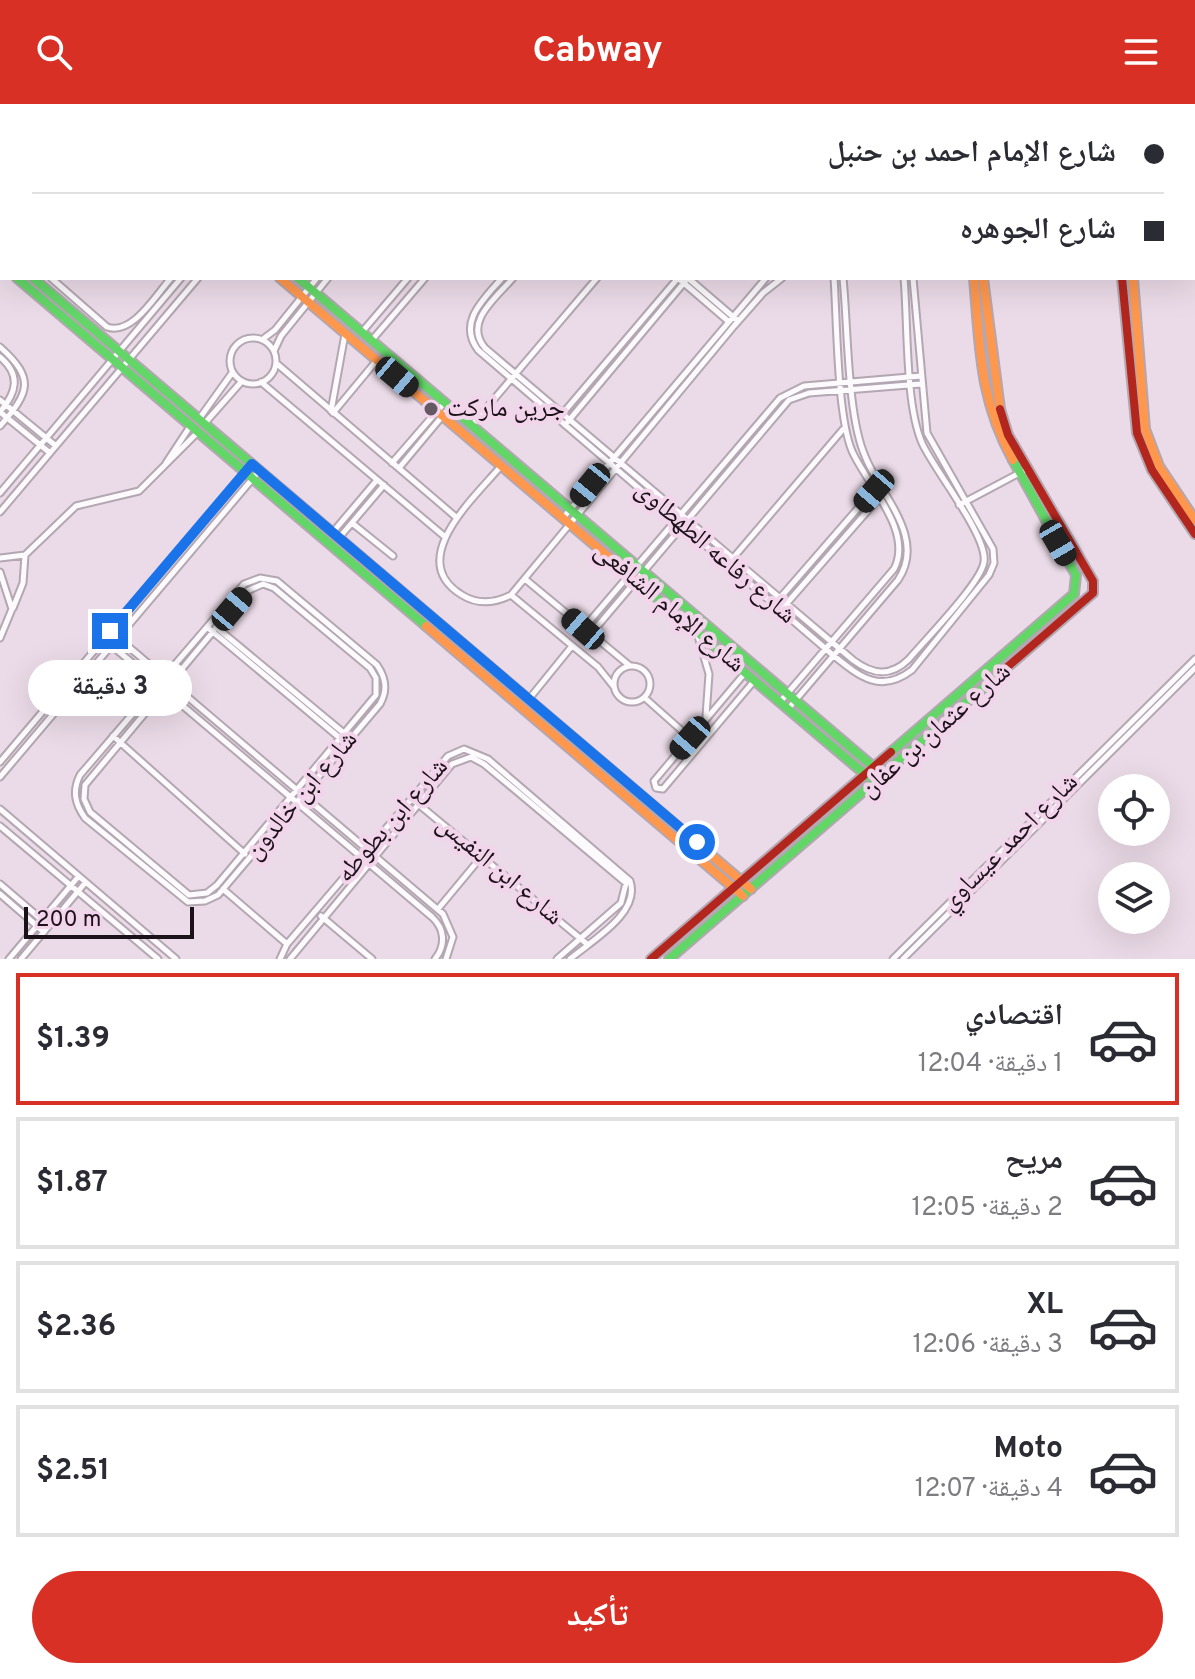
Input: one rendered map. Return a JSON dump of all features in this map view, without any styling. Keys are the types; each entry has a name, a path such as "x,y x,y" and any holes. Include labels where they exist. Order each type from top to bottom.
{"street":[{"path":"19,280 122,367 199,424"},
{"path":"35,280 257,474 639,799"},
{"path":"53,280 107,327 119,329 129,325 169,280"},
{"path":"0,493 179,280"},
{"path":"0,512 196,280"},
{"name":"شارع الإمام الشافعى","path":"282,280 875,783"},
{"name":"شارع الإمام الشافعى","path":"300,280 884,776"},
{"path":"274,352 262,340 248,338 236,345 230,358 233,372 242,381 261,382 270,377 276,363 274,352 281,336 316,280"},
{"path":"312,290 325,280"},
{"path":"362,332 406,280"},
{"path":"372,340 423,280"},
{"name":"شارع رفاعه الطهطاوى","path":"500,280 473,314 469,333 478,350 614,456 861,667 881,673 902,666 977,579 984,563 982,548 959,505"},
{"name":"شارع رفاعه الطهطاوى","path":"511,280 479,317 477,334 485,348 558,419 862,678 879,683 900,679 928,650 989,575 994,563 993,549 966,501"},
{"path":"472,425 595,280"},
{"path":"558,419 676,280"},
{"path":"565,425 686,280"},
{"path":"688,280 736,324"},
{"path":"574,512 609,462 764,280"},
{"path":"501,466 444,536 441,568 460,594 480,602 511,595 566,521 616,468 736,324 778,280"},
{"path":"780,702 897,562 900,547 897,532 853,454 846,426 834,280"},
{"path":"788,709 906,566 906,535 859,438 843,280"},
{"path":"904,280 912,385 920,438 959,505 1022,471"},
{"path":"913,280 927,433 966,501"},
{"path":"974,280 982,375 989,409 1022,471"},
{"path":"983,280 997,399 1022,471"},
{"path":"1122,280 1137,433 1152,470 1195,534"},
{"path":"1133,280 1145,429 1159,466 1195,520"},
{"path":"262,340 305,299"},
{"path":"332,412 345,333"},
{"path":"0,347 20,366 25,380 24,395 0,426"},
{"path":"0,357 10,365 16,382 0,412 50,453"},
{"path":"332,412 377,360"},
{"path":"276,363 457,518"},
{"path":"166,464 199,424 233,372"},
{"path":"640,568 680,512 780,398 804,386 921,376"},
{"path":"0,558 25,555 71,508 130,496 148,485 199,424 242,381"},
{"path":"261,382 444,536"},
{"path":"583,629 682,524 789,400 809,393 921,384"},
{"path":"0,400 56,446"},
{"path":"399,468 447,404"},
{"path":"392,463 440,414"},
{"path":"734,557 846,426"},
{"path":"0,762 249,467"},
{"name":"شارع عثمان بن عفان","path":"651,959 1074,594 1076,575 1022,471"},
{"name":"شارع عثمان بن عفان","path":"669,959 1093,593 1093,581 1022,471"},
{"path":"257,474 336,535 360,562"},
{"path":"0,777 257,474"},
{"path":"336,535 377,480"},
{"path":"774,604 879,484"},
{"path":"336,535 352,523 384,485"},
{"path":"781,610 884,493"},
{"path":"352,523 393,556"},
{"path":"0,638 23,583 25,555"},
{"path":"0,572 12,609"},
{"path":"590,635 632,577"},
{"name":"شارع ابن خالدون","path":"260,578 277,581 306,610 366,665 376,678 376,695 211,890 194,896 85,818 75,797 80,775 244,584 260,578"},
{"path":"525,579 630,666 641,668 649,677 650,688 645,698"},
{"name":"شارع ابن خالدون","path":"257,585 274,588 377,665 384,677 383,698 223,889 212,899 188,902 90,812 83,792 88,779 215,630 247,591 257,585"},
{"path":"511,595 603,672 626,702 645,698"},
{"path":"209,624 349,741"},
{"path":"110,631 438,909 452,930 453,943 446,959"},
{"path":"697,632 709,674 706,718"},
{"path":"104,639 437,922 443,942 435,959"},
{"path":"921,644 928,650"},
{"path":"529,699 572,646"},
{"path":"463,650 529,699 743,896"},
{"name":"شارع احمد عيساوي","path":"893,959 1195,659"},
{"path":"614,687 618,673 630,666"},
{"name":"شارع احمد عيساوي","path":"903,959 1195,668"},
{"path":"745,673 654,781 656,788 663,789 754,681"},
{"path":"645,698 690,738"},
{"path":"111,738 251,856"},
{"name":"شارع ابن بطوطه","path":"280,959 287,944 315,910 448,756 473,750 554,818 622,879 629,889"},
{"name":"شارع ابن بطوطه","path":"290,959 322,916 452,764 471,757 554,818"},
{"name":"شارع ابن النفيس","path":"411,798 587,944"},
{"path":"648,807 751,889"},
{"path":"0,809 176,959"},
{"path":"0,826 158,959"},
{"path":"438,909 482,856"},
{"path":"9,959 78,877"},
{"path":"21,959 85,883"},
{"path":"0,884 49,926"},
{"path":"223,889 287,944"},
{"path":"557,959 621,903 629,889"},
{"path":"570,959 627,908 629,889"},
{"path":"0,894 44,932"},
{"path":"315,910 372,959"}],"traffic: fast":[{"path":"19,280 426,626"},
{"path":"35,280 381,574"},
{"path":"300,280 876,769"},
{"path":"891,752 1074,594 1076,575 1013,460"},
{"path":"637,581 867,776"},
{"path":"669,959 998,675"}],"traffic: slow":[{"path":"282,280 637,581"},
{"path":"974,280 987,394 1013,460"},
{"path":"983,280 1000,409"},
{"path":"1133,280 1145,429 1159,466 1195,520"},
{"path":"381,574 751,889"},
{"path":"426,626 743,896"}],"traffic: jam":[{"path":"1122,280 1137,433 1152,470 1195,534"},
{"path":"998,675 1093,593 1093,581 1008,435 1000,409"},
{"path":"651,959 891,752"}],"place":[{"name":"جرين ماركت","path":"431,409"}],"route":[{"path":"110,631 252,464 697,842"}]}
